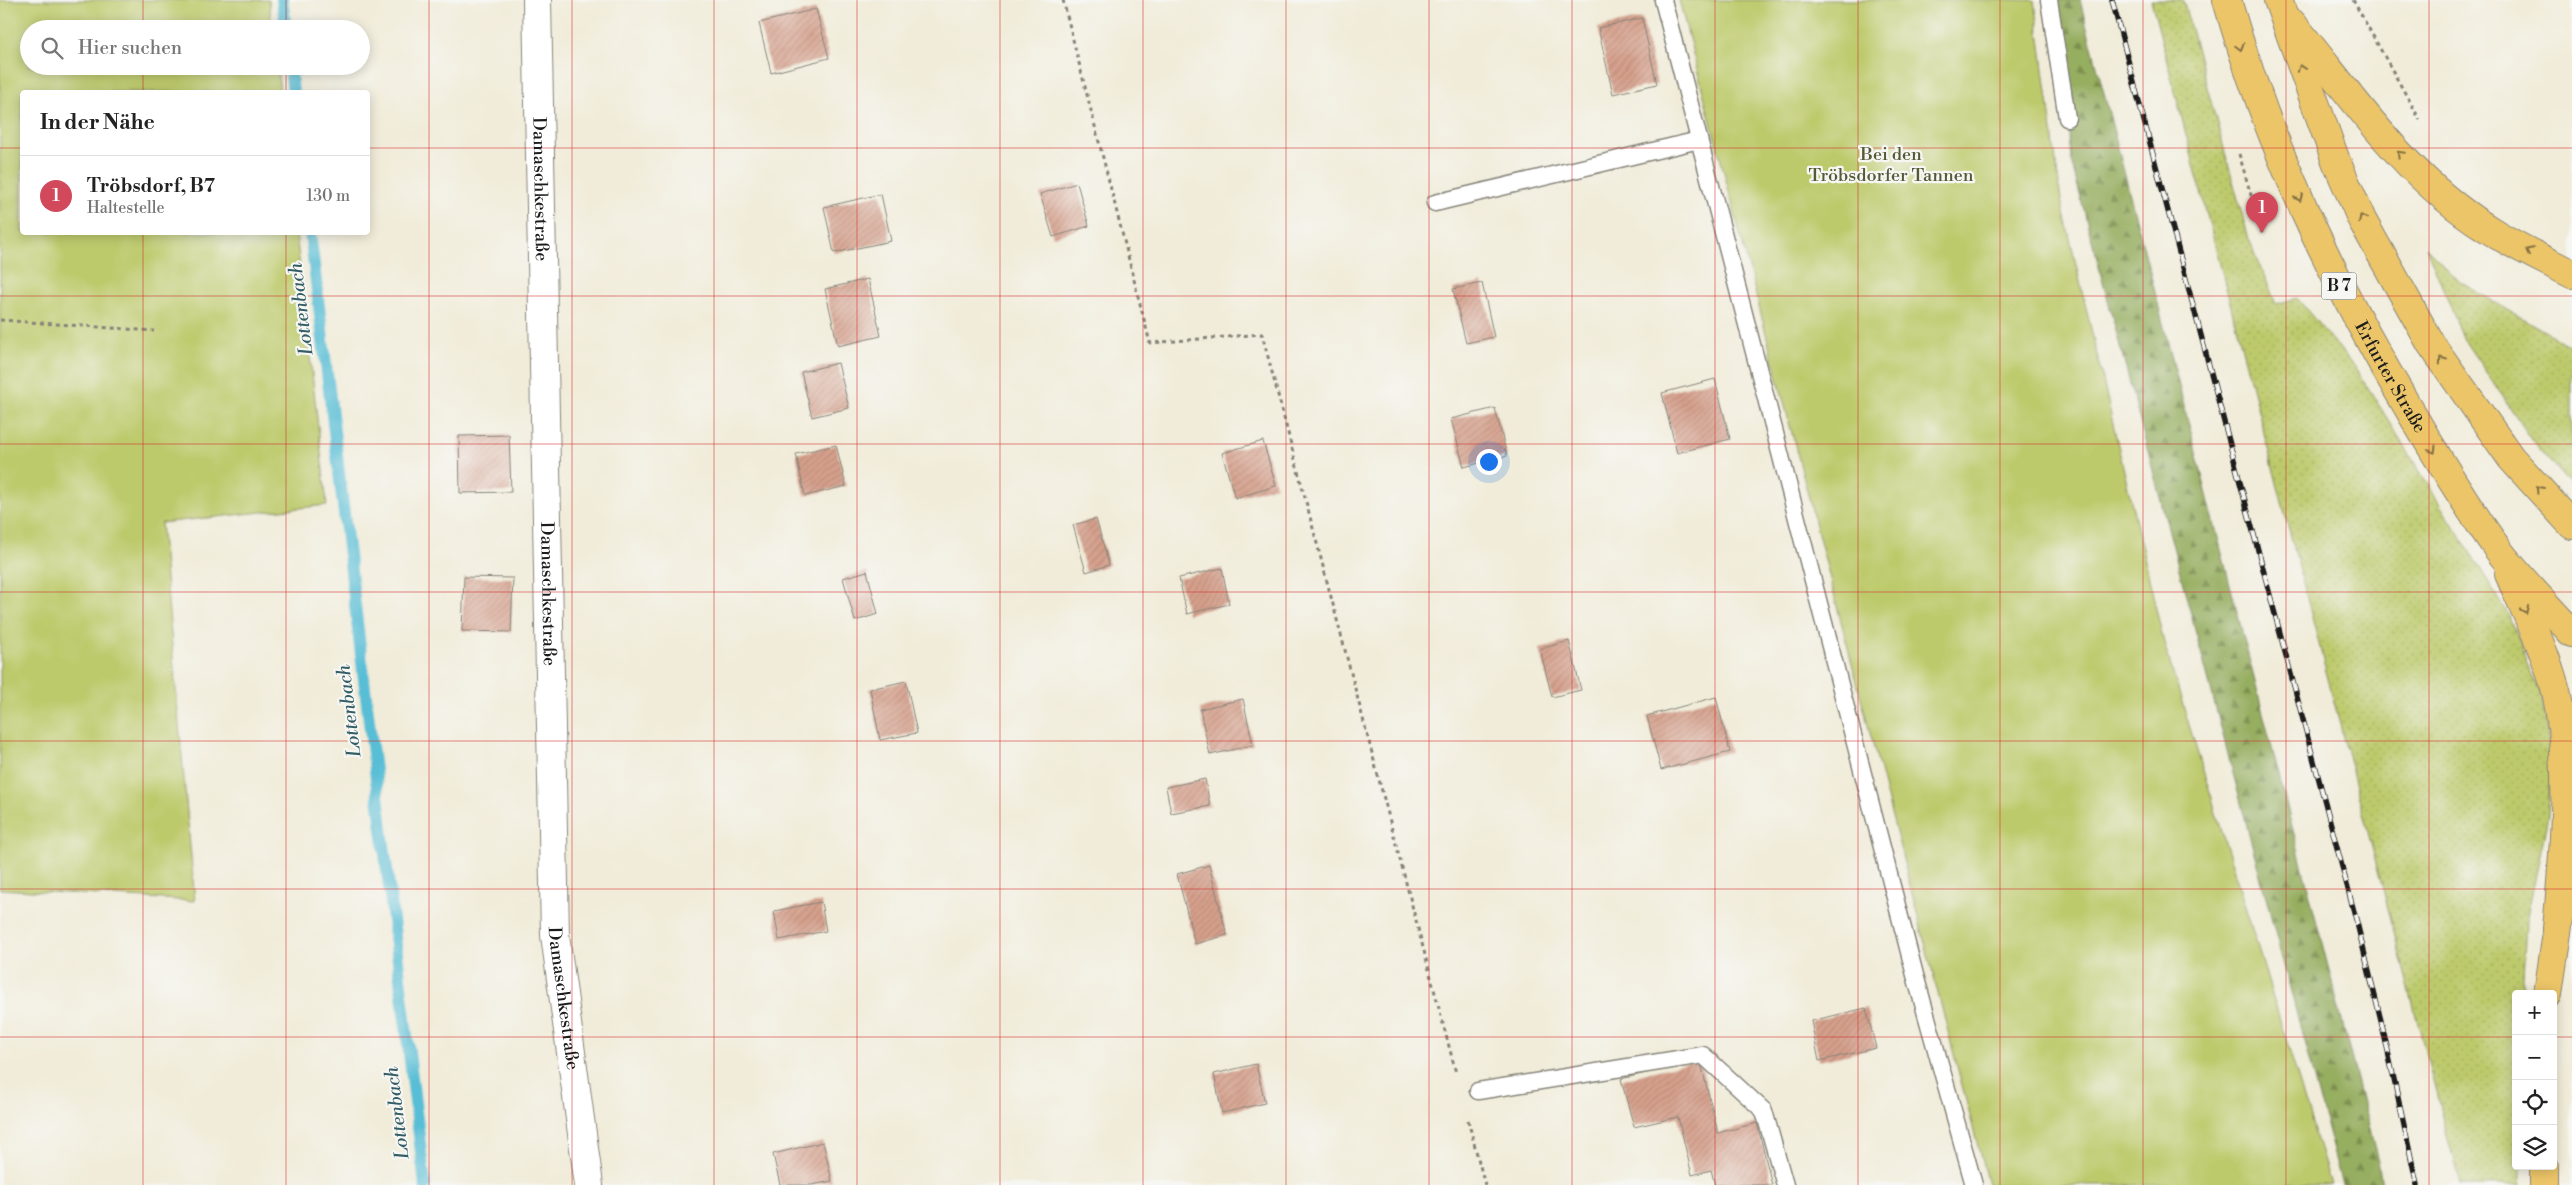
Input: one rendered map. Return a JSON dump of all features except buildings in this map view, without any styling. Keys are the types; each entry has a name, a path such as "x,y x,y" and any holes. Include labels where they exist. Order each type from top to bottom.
{"main road":[{"name":"Erfurter Straße","path":"2227,0 2245,63 2277,146 2340,289 2449,476 2498,549"},
{"path":"2279,4 2388,141 2435,189 2484,227 2572,274"},
{"path":"2279,4 2336,162 2362,220 2431,344 2511,458 2572,526"},
{"name":"B 7","path":"2498,549 2572,633"},
{"path":"2498,549 2545,659 2556,691 2565,732 2568,780 2557,929"},
{"path":"2549,990 2557,929 2572,847"},
{"path":"2557,929 2572,897"},
{"path":"2544,1170 2544,1185"}],"street":[{"name":"Damaschkestraße","path":"537,0 555,935 590,1185"}],"lane":[{"path":"1663,0 1915,975 1974,1185"},
{"path":"2050,0 2067,118"},
{"path":"1435,203 1699,140"},
{"path":"1478,1091 1703,1055 1764,1111 1785,1185"}],"path":[{"path":"1064,0 1150,343 1262,334 1457,1079"},
{"path":"2353,0 2425,128"},
{"path":"0,320 154,331"},
{"path":"1467,1118 1485,1185"}],"green space":[{"path":"0,0 269,0 271,20 20,20 20,75 278,75 280,90 20,90 20,235 296,235 327,505 161,523 195,901 0,889"},
{"name":"Bei den Tröbsdorfer Tannen","path":"1679,0 2035,0 2061,200 2165,647 2331,1185 1988,1185"},
{"path":"2058,0 2080,0 2379,1165 2382,1185 2342,1185 2071,161"},
{"path":"2151,0 2183,0 2249,239 2276,304 2297,298 2359,373 2509,615 2541,695 2551,749 2548,816 2526,922 2522,990 2512,990 2512,1170 2521,1170 2521,1185 2460,1185"},
{"path":"2426,247 2460,282 2572,347 2572,487 2537,447 2464,340"}],"waterway":[{"name":"Lottenbach","path":"282,0 285,20"},
{"name":"Lottenbach","path":"291,75 293,90"},
{"name":"Lottenbach","path":"310,235 425,1185"}],"railway":[{"path":"2112,0 2357,923 2383,1029 2417,1185"}],"place":[{"name":"Tröbsdorf, B7","path":"2262,233"}]}
